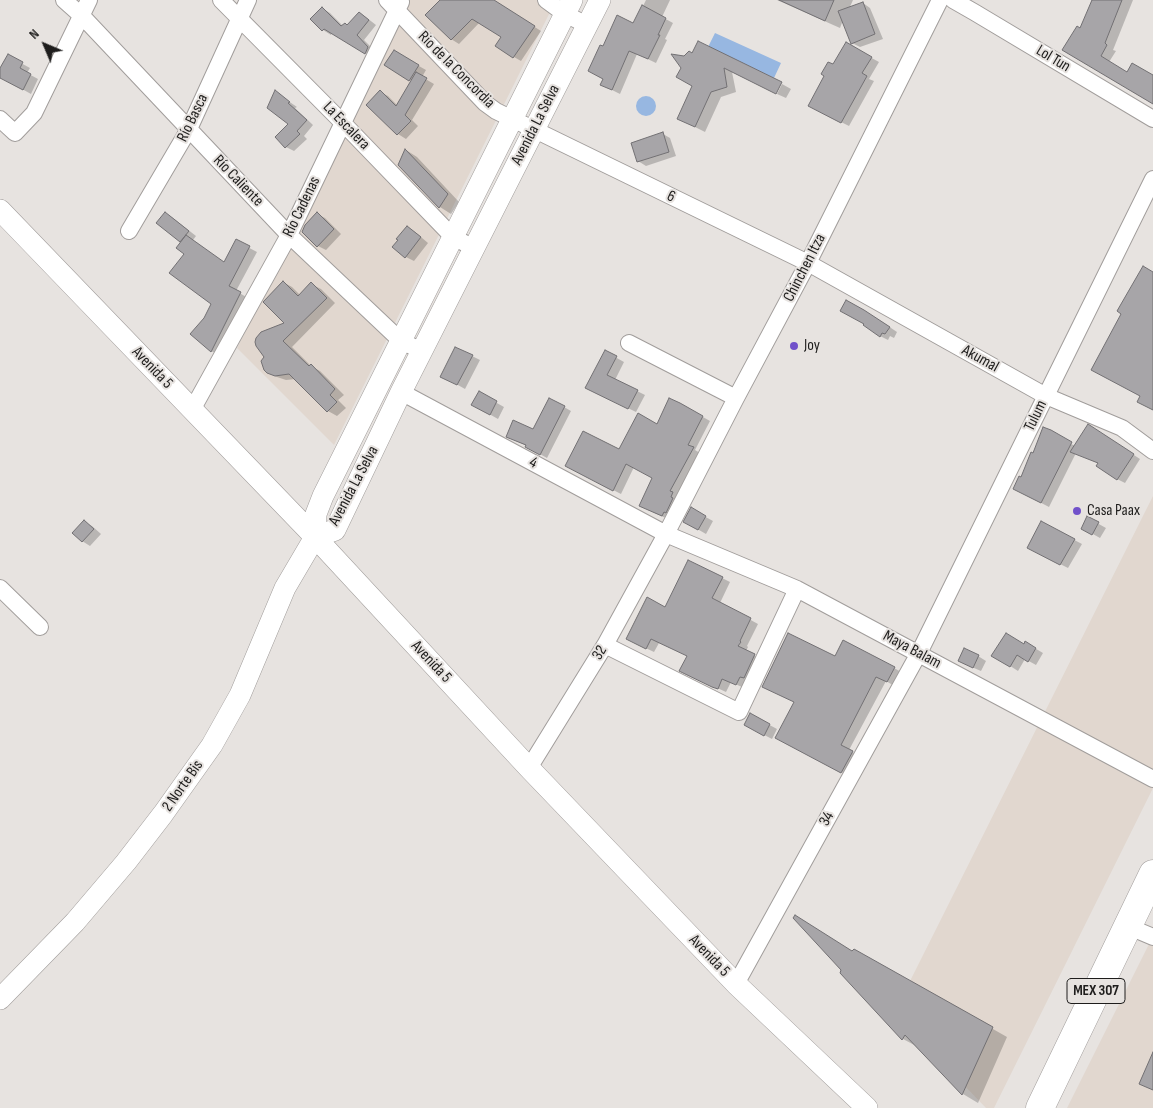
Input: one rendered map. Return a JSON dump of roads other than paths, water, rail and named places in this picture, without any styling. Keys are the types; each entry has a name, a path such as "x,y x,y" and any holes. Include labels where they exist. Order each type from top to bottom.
{"highway":[{"name":"MEX 307","path":"1040,1108 1153,874"}],"street":[{"name":"Río Caliente","path":"64,0 82,16 289,235 401,341 422,352"},
{"path":"0,118 15,133 34,113 89,0"},
{"name":"La Escalera","path":"221,0 453,237 474,248"},
{"name":"Río Basca","path":"129,231 189,129 248,0"},
{"path":"546,0 569,7 587,26"},
{"name":"Avenida La Selva","path":"569,7 323,496 316,514 315,537 334,530 401,392 600,0"},
{"name":"Chinchen Itza","path":"666,534 808,263 940,0"},
{"name":"Lol Tun","path":"953,0 1153,119"},
{"name":"Rio de la Concordia","path":"395,3 485,103 512,120 534,130"},
{"name":"Río Cadenas","path":"192,410 289,235 395,3"},
{"name":"6","path":"534,130 808,263"},
{"name":"Tulum","path":"919,654 1153,179"},
{"name":"Avenida 5","path":"0,210 315,537 529,768 736,984 867,1108"},
{"name":"Akumal","path":"808,263 1046,396 1122,428 1153,451"},
{"path":"629,343 736,398"},
{"name":"4","path":"401,392 666,534"},
{"name":"Maya Balam","path":"666,534 797,588 1153,779"},
{"name":"32","path":"529,768 605,645 666,534"},
{"name":"2 Norte Bis","path":"0,999 75,922 126,862 212,745 240,695 285,588 315,537"},
{"path":"0,588 40,626"},
{"path":"605,645 739,712 797,588"},
{"name":"34","path":"736,984 919,654"},
{"path":"1127,926 1153,937"}],"water":[{"path":"715,33 781,63 774,78 708,47"},
{"path":"646,96 653,99 656,106 653,113 646,116 639,113 636,106 639,99"}],"place":[{"name":"Joy","path":"794,346"},
{"name":"Casa Paax","path":"1077,511"}]}
